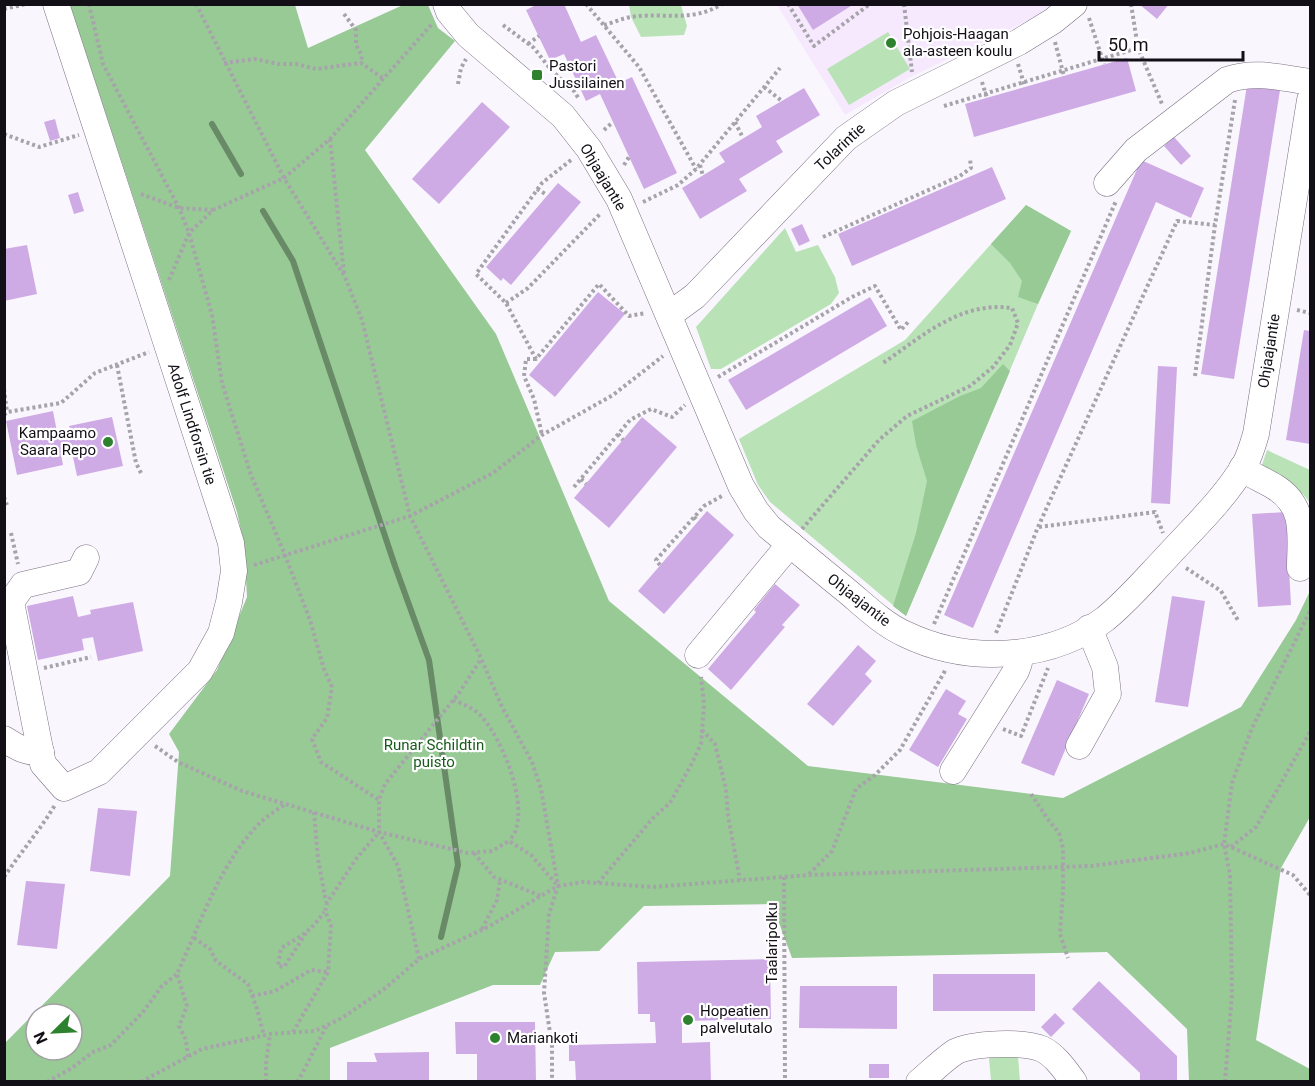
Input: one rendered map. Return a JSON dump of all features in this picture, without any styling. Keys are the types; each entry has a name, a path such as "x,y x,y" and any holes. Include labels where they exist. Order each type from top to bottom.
{"street":[{"name":"Adolf Lindforsin tie","path":"56,4 222,514 231,543 234,571 221,633 200,671 99,772 64,788"},
{"name":"Ohjaajantie","path":"448,8 468,35 563,116 627,202 662,313 741,486 756,511 769,527 878,617 905,634 951,650 1017,654 1050,647 1103,620 1126,601 1229,488 1242,468 1256,434 1311,100"},
{"name":"Tolarintie","path":"662,313 695,296 846,138 896,103 1019,42 1080,8"},
{"path":"1107,183 1136,150 1227,80 1254,74 1311,82"},
{"path":"1242,468 1277,488 1289,498 1300,516 1300,568"},
{"path":"699,666 790,544"},
{"path":"64,788 43,764 11,602 23,585 79,572 86,558"},
{"path":"1079,746 1108,694 1105,667 1089,628"},
{"path":"953,771 1016,671 1019,663 1017,654"},
{"path":"4,739 29,753 41,752"},
{"path":"919,1082 957,1051 988,1044 1024,1044 1042,1049 1054,1057 1074,1082"}],"path":[{"path":"4,9 26,4"},
{"path":"89,4 103,63 179,208 189,232 212,315 222,383 251,476 310,620 324,669 332,687 327,718 312,739 321,762 379,800"},
{"path":"196,4 284,178 345,277 362,320 410,516 481,658 502,707 532,762 541,789 558,886 549,914 544,993 552,1046 552,1082"},
{"path":"586,4 639,67 696,169"},
{"path":"604,25 631,17 704,14 722,4"},
{"path":"788,4 814,46 870,4"},
{"path":"904,4 913,76"},
{"path":"1131,4 1138,48 1154,88 1172,123"},
{"path":"151,300 164,293 189,232 213,210 284,178 330,139 448,8"},
{"path":"1080,8 1104,64"},
{"path":"344,14 356,30 356,45 362,56 361,63"},
{"path":"528,44 539,36"},
{"path":"1053,36 1064,76"},
{"path":"942,106 986,96 1138,48"},
{"path":"458,84 461,68 473,51"},
{"path":"1016,58 1025,84"},
{"path":"224,63 255,59 316,69 361,63 384,79"},
{"path":"506,303 528,288 600,214 627,202 678,185 696,169 780,68"},
{"path":"980,76 986,96"},
{"path":"1194,376 1239,76"},
{"path":"570,87 577,81"},
{"path":"764,87 782,101"},
{"path":"604,130 613,122"},
{"path":"735,122 743,138"},
{"path":"4,134 39,147 85,133"},
{"path":"330,139 345,277"},
{"path":"624,165 629,157"},
{"path":"536,359 506,303 476,274 542,183 573,159"},
{"path":"823,237 960,176 971,168 970,159"},
{"path":"699,165 703,176"},
{"path":"927,643 1111,216 1117,198 1107,183"},
{"path":"116,186 179,208 213,210"},
{"path":"537,189 547,195"},
{"path":"990,654 1038,527 1176,221 1215,225"},
{"path":"496,247 501,249"},
{"path":"542,435 534,399 524,376 526,359 536,359 549,347 592,296 599,284 629,316 662,313"},
{"path":"709,381 875,285 901,330 909,321"},
{"path":"790,544 886,434 907,416 970,386 993,367 1010,345 1018,323 1012,308 983,307 939,325 883,363"},
{"path":"4,389 6,413 61,403 95,373 155,349"},
{"path":"234,571 410,516 493,473 542,435 612,395 672,349"},
{"path":"117,365 136,463 141,473"},
{"path":"574,487 630,420 651,409 672,417 692,398"},
{"path":"618,434 623,440"},
{"path":"581,479 586,484"},
{"path":"660,565 656,560 704,506 741,486"},
{"path":"4,497 7,505"},
{"path":"1038,527 1155,512 1170,553 1178,563 1221,591 1239,622"},
{"path":"694,517 699,521"},
{"path":"11,533 23,585"},
{"path":"1225,1082 1232,994 1230,875 1224,844 1232,783 1252,728 1311,611"},
{"path":"1021,736 1051,663 1050,647"},
{"path":"26,672 91,657"},
{"path":"419,958 398,866 379,832 379,800 385,784 453,700 481,658"},
{"path":"808,875 832,851 856,789 875,775 900,750 946,669 949,659"},
{"path":"598,883 653,818 670,803 701,744 704,704 699,666"},
{"path":"138,733 178,762 242,791 379,832 468,853 492,851 509,841 516,830 518,798 502,749 493,732 480,714 465,704 453,700"},
{"path":"702,730 715,744 726,789 728,816 740,880"},
{"path":"1231,847 1256,827 1311,732"},
{"path":"4,877 29,841 40,831 64,788"},
{"path":"1031,794 1059,833 1063,848 1060,934 1068,958"},
{"path":"47,1082 72,1068 93,1052 111,1045 143,1012 162,986 177,975 208,905 235,854 263,820 286,804"},
{"path":"314,812 318,859 327,903"},
{"path":"306,933 284,967 278,966 281,948 306,933 311,931 356,860 379,832"},
{"path":"509,841 531,855 558,886"},
{"path":"141,1082 202,1049 270,1034 315,1031 342,1018 383,990 419,958 482,930 558,886 584,882 653,887 808,875 1090,866 1190,853 1224,844 1293,875 1311,895"},
{"path":"474,853 494,877 541,896"},
{"name":"Taalaripolku","path":"784,877 785,1082"},
{"path":"482,930 497,900 500,880"},
{"path":"293,1032 328,972 331,925 325,911"},
{"path":"194,938 210,949 216,961 248,984 264,1036"},
{"path":"252,996 275,991 310,970 328,972"},
{"path":"177,975 187,1006 179,1026 186,1040 188,1057"},
{"path":"297,1082 327,1025"},
{"path":"266,1082 270,1034"}],"shaded area":[{"name":"Pohjois-Haagan ala-asteen koulu","path":"777,5 1051,5 1031,19 909,78 845,115"}],"green space":[{"name":"Runar Schildtin puisto","path":"70,5 295,5 308,48 403,5 428,5 438,28 455,41 365,150 496,334 609,601 808,766 1063,798 1241,707 1296,620 1310,591 1310,817 1281,868 1256,1040 1310,1069 1310,1081 1189,1081 1187,1029 1107,952 792,958 772,904 644,906 599,951 555,952 540,985 493,985 330,1048 330,1081 5,1082 5,1043 24,1024 24,1062 84,1062 84,1002 46,1002 170,876 179,752 169,734 217,670 247,597 244,544 237,512"},
{"path":"629,5 681,5 687,26 684,35 641,37 631,17"},
{"path":"888,32 910,69 849,105 827,69"},
{"path":"1026,205 1071,231 906,616 770,502 758,485 739,439 905,340"},
{"path":"1026,205 1071,231 1038,304 1018,297 1022,281 1010,263 991,244"},
{"path":"785,228 796,252 818,245 835,277 839,293 831,304 721,369 711,369 696,327"},
{"path":"1003,364 1010,371 906,616 893,606 916,533 927,481 916,445 912,421 960,396 981,388"},
{"path":"1267,450 1310,470 1310,503 1303,494 1260,471"},
{"path":"1018,1056 1020,1081 991,1081 989,1058"}],"building":[{"path":"538,4 564,4 581,42 596,35 619,83 632,77 677,173 644,189 600,94 586,101 564,54 550,60 526,10"},
{"path":"797,4 854,4 813,30"},
{"path":"1139,4 1169,4 1157,19"},
{"path":"1127,58 1136,91 974,137 965,104"},
{"path":"1248,79 1281,84 1234,379 1201,374"},
{"path":"804,88 820,115 776,141 783,152 739,179 747,191 700,219 682,188 725,162 719,153 762,127 756,116"},
{"path":"482,102 510,127 439,204 412,179"},
{"path":"55,119 60,138 50,141 44,122"},
{"path":"1174,137 1191,156 1181,165 1164,146"},
{"path":"1141,160 1204,188 1191,218 1156,202 973,628 944,615"},
{"path":"992,167 1006,199 852,266 838,234"},
{"path":"558,183 581,202 511,285 503,278 501,281 486,267"},
{"path":"78,192 84,211 74,214 68,195"},
{"path":"802,224 810,241 799,246 791,229"},
{"path":"27,245 37,294 4,301 4,249"},
{"path":"598,292 625,314 555,397 529,375"},
{"path":"870,297 887,326 746,410 728,380"},
{"path":"1304,330 1310,331 1310,444 1286,440"},
{"path":"1158,366 1177,367 1170,504 1151,503"},
{"path":"53,411 57,432 70,429 69,426 112,417 123,466 77,476 72,452 61,454 63,465 17,475 6,421"},
{"path":"642,417 677,447 609,528 574,498"},
{"path":"707,511 734,535 664,614 638,591"},
{"path":"1286,512 1291,605 1258,607 1252,514"},
{"path":"775,584 800,605 782,625 785,627 731,690 708,669 756,612 754,610"},
{"path":"73,596 78,617 91,614 90,610 133,602 143,651 98,661 93,637 82,639 84,650 38,660 27,606"},
{"path":"1172,596 1205,601 1188,707 1155,702"},
{"path":"858,645 876,661 865,674 872,681 833,726 807,704"},
{"path":"1057,680 1089,694 1054,776 1021,763"},
{"path":"946,689 966,701 958,714 967,719 938,767 909,750"},
{"path":"98,808 137,811 130,876 90,871"},
{"path":"26,881 65,884 57,949 17,945"},
{"name":"Hopeatien palvelutalo","path":"770,959 771,1019 682,1021 682,1043 710,1042 711,1082 576,1082 575,1061 569,1061 569,1045 656,1043 655,1022 650,1022 650,1014 638,1014 637,962"},
{"path":"933,974 1035,974 1035,1011 933,1011"},
{"path":"1099,981 1177,1056 1177,1082 1140,1082 1140,1073 1072,1009"},
{"path":"800,986 897,986 897,1029 799,1028"},
{"path":"1055,1013 1065,1023 1051,1037 1041,1027"},
{"name":"Mariankoti","path":"455,1022 535,1022 536,1082 477,1082 477,1054 456,1054"},
{"path":"429,1052 429,1082 347,1082 347,1062 377,1062 374,1053"},
{"path":"869,1064 889,1064 889,1078 869,1078"}],"waterway":[{"path":"212,124 241,174"},
{"path":"263,211 293,261 395,566 429,660 458,865 441,937"}],"place":[{"name":"Pohjois-Haagan ala-asteen koulu","path":"891,43"},
{"name":"Pastori Jussilainen","path":"537,75"},
{"name":"Kampaamo Saara Repo","path":"108,442"},
{"name":"Hopeatien palvelutalo","path":"688,1020"},
{"name":"Mariankoti","path":"495,1038"}]}
